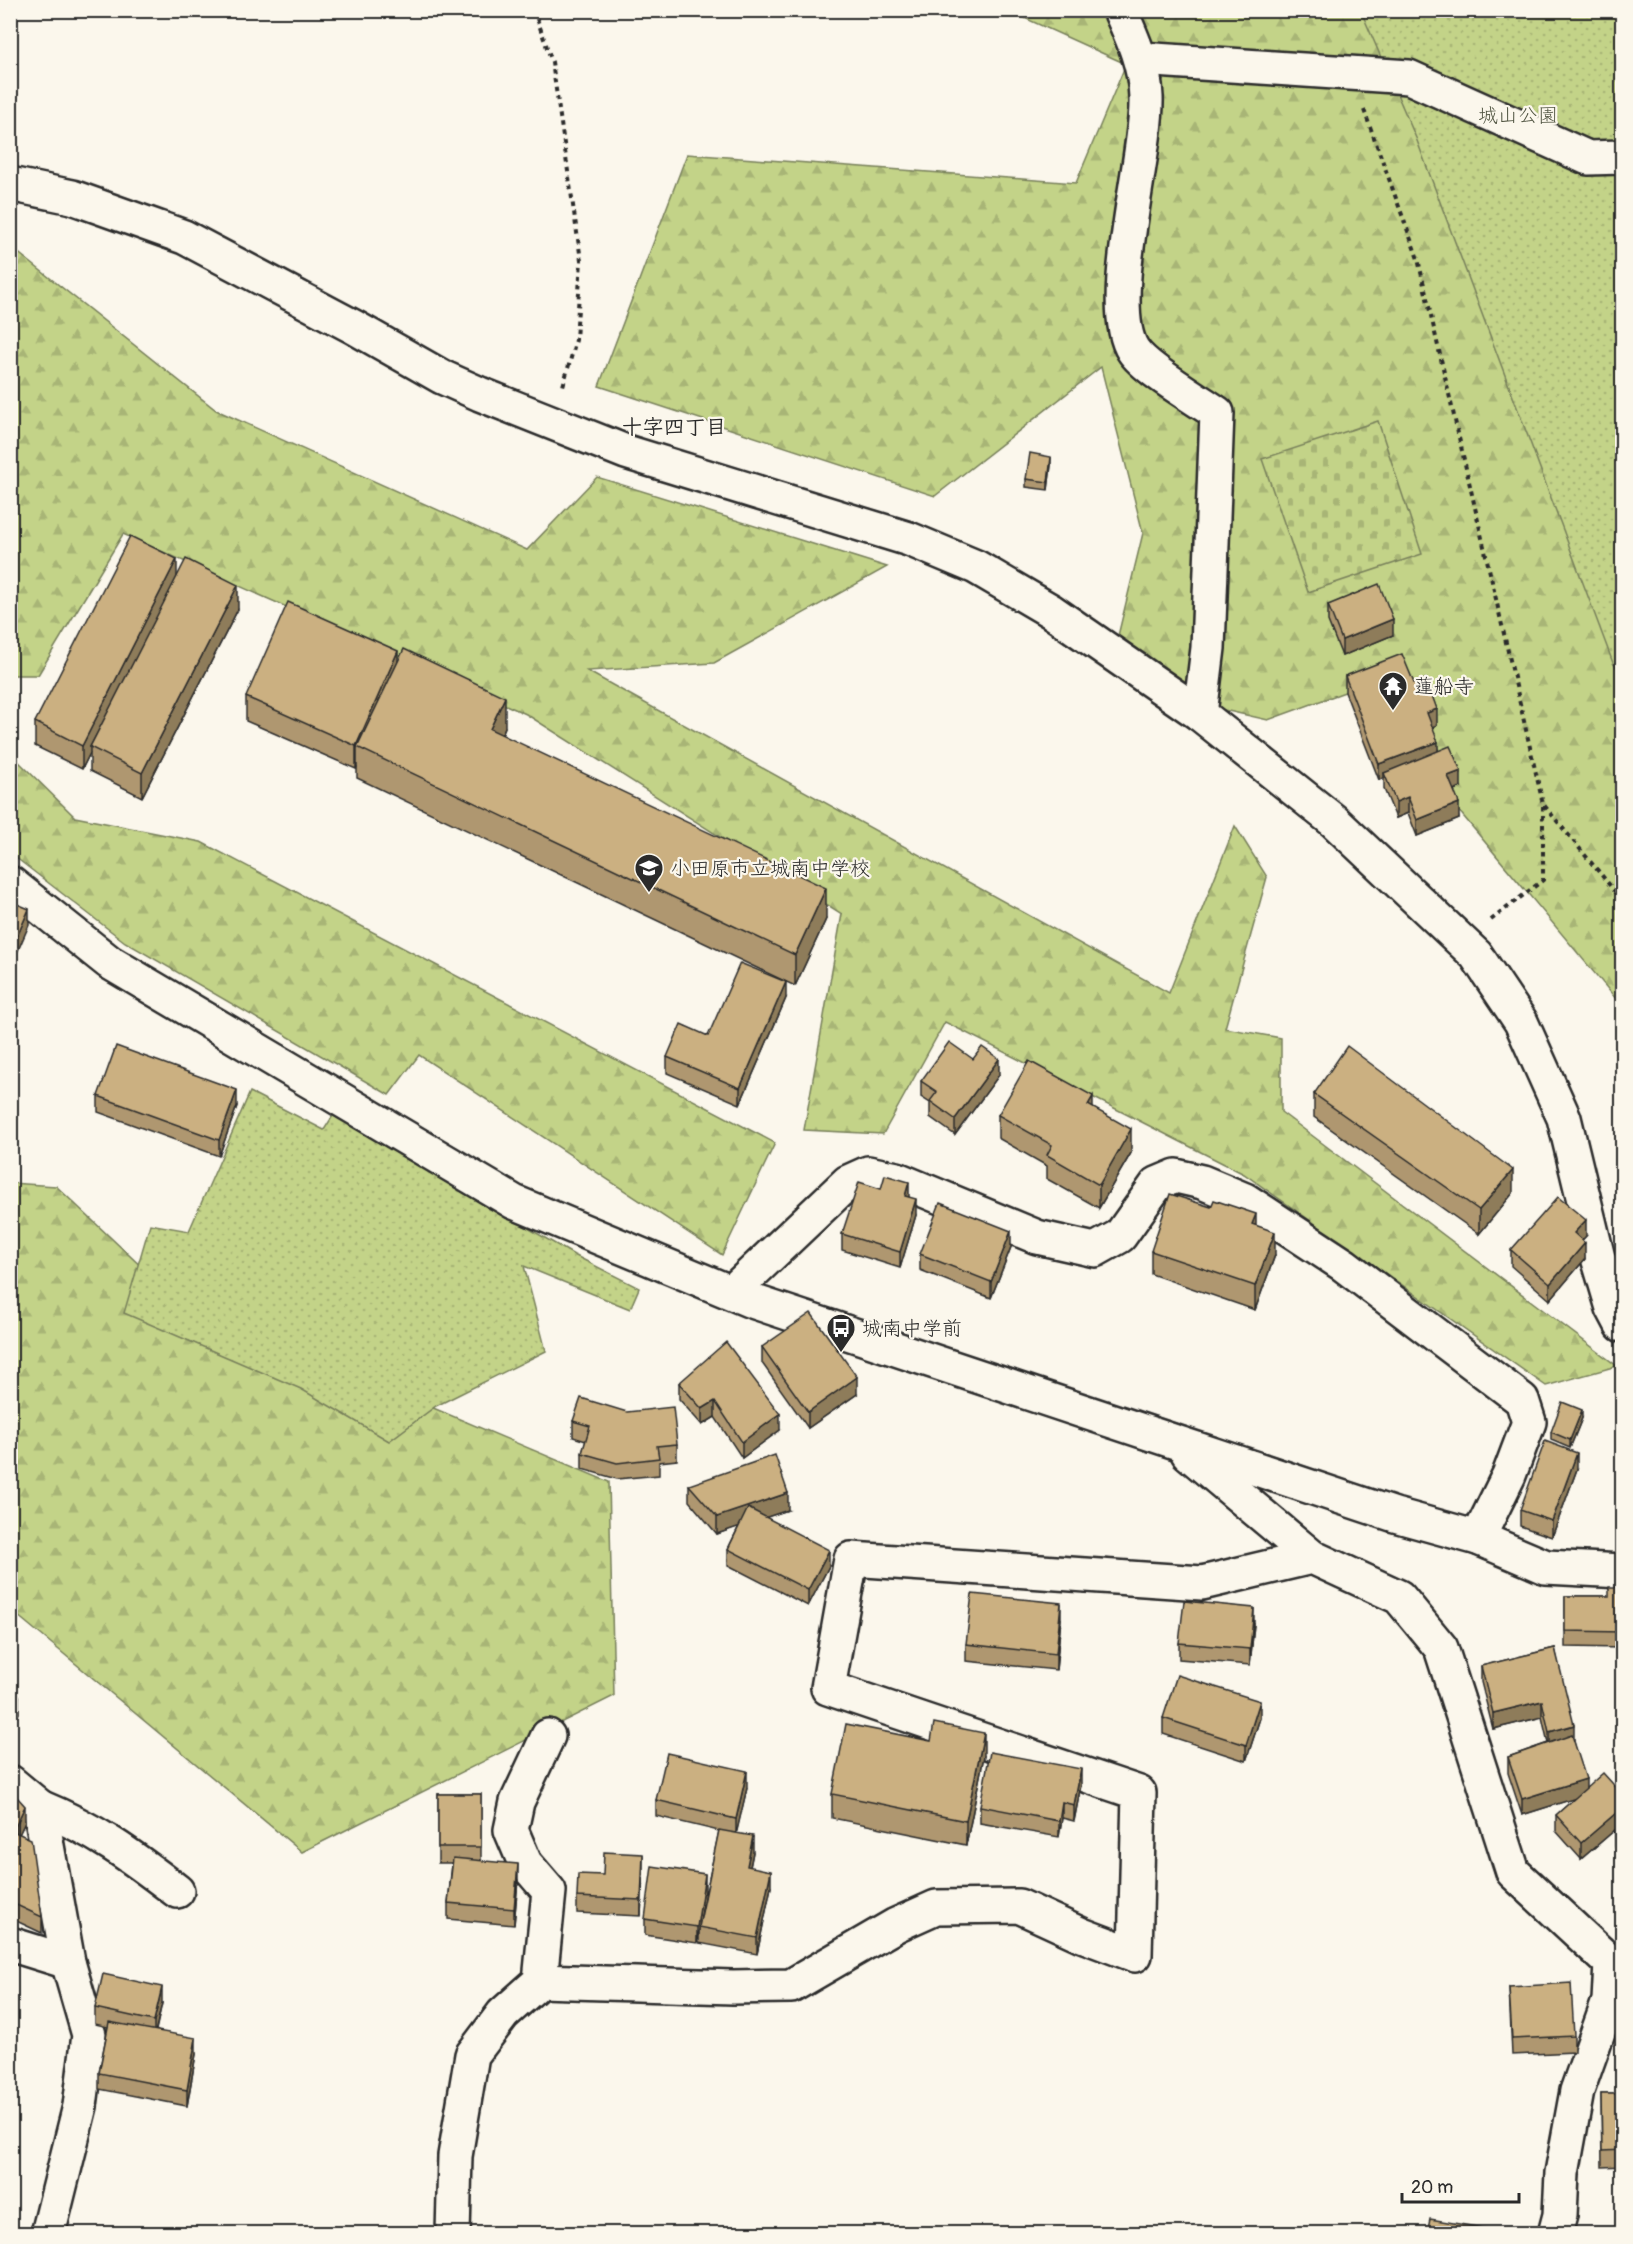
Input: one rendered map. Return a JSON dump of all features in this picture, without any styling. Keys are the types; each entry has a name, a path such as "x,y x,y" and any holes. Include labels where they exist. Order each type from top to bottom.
{"street":[{"path":"1120,10 1140,59 1146,99 1134,190 1124,329 1134,351 1217,413 1208,648 1200,714"},
{"path":"1140,59 1409,77 1588,158 1623,157"},
{"path":"10,184 72,197 184,237 354,327 442,377 552,423 626,452 909,539 976,567 1051,611 1200,714 1334,821 1476,955 1521,1022 1564,1118 1600,1265 1613,1308 1623,1325"},
{"path":"10,883 109,962 514,1202 732,1292 1176,1443 1395,1515 1478,1538 1546,1567 1623,1571"},
{"path":"732,1292 848,1182 868,1173 897,1179 1037,1237 1095,1250 1120,1236 1157,1184 1176,1176 1202,1182 1245,1200 1344,1265 1522,1400 1529,1422 1509,1475 1478,1538"},
{"path":"1176,1443 1312,1557 1398,1597 1440,1648 1513,1872 1611,1963 1609,2001 1577,2091 1562,2173 1560,2215 1555,2234"},
{"path":"540,1981 734,1987 791,1986 896,1925 936,1907 1019,1905 1082,1935 1135,1955 1139,1793 828,1688 851,1559 1202,1583 1312,1557"},
{"path":"453,2234 455,2156 472,2055 503,2014 540,1981 549,1891 525,1863 511,1830 517,1802 548,1736"},
{"path":"10,1782 40,1807 81,1824 117,1845 177,1891"},
{"path":"40,1807 68,1962 89,2035 80,2106 48,2234"},
{"path":"10,1944 68,1962"}],"path":[{"path":"534,10 552,62 581,260 576,340 552,423"},
{"path":"1351,73 1418,259 1543,804 1543,880 1505,911"},
{"path":"1543,804 1623,900"}],"green space":[{"path":"1009,11 1622,11 1622,1006 1454,805 1386,677 1268,720 1175,699 1116,644 1143,533 1101,367 935,496 599,386 687,154 1076,183 1126,64"},
{"name":"城山公園","path":"1361,11 1622,11 1622,675 1613,663 1416,138"},
{"path":"11,247 216,410 527,550 597,477 887,567 714,663 587,671 1169,993 1235,826 1267,877 1225,1028 1281,1038 1281,1112 1617,1366 1546,1386 1244,1174 945,1022 883,1134 804,1130 842,914 526,714 123,534 38,675 11,675"},
{"path":"1378,421 1422,554 1308,592 1262,459"},
{"path":"15,758 75,817 201,842 775,1143 722,1255 419,1055 389,1095 125,942 11,854 10,760"},
{"path":"250,1092 324,1130 334,1114 574,1255 639,1288 630,1309 524,1266 546,1351 436,1406 389,1441 301,1389 124,1313 150,1224 189,1231"},
{"path":"10,1183 56,1186 165,1289 419,1402 609,1482 614,1696 302,1852 11,1610"}],"building":[{"path":"1030,453 1051,457 1048,482 1026,479"},
{"path":"130,536 177,559 82,746 35,722"},
{"path":"186,559 238,585 142,773 90,747"},
{"path":"1379,584 1393,619 1342,640 1328,605"},
{"path":"288,602 398,651 356,746 246,697"},
{"path":"404,649 505,697 490,729 826,888 795,955 357,747"},
{"name":"蓮船寺","path":"1402,654 1414,683 1426,679 1437,709 1427,713 1438,742 1379,764 1345,676"},
{"path":"1450,746 1461,771 1448,776 1459,803 1417,820 1408,797 1396,802 1384,773"},
{"path":"10,901 29,909 10,953"},
{"path":"740,963 786,982 740,1088 667,1057 681,1024 708,1036"},
{"path":"949,1042 973,1059 982,1047 999,1059 955,1119 930,1101 937,1092 921,1081"},
{"path":"116,1046 237,1090 219,1140 98,1096"},
{"path":"1347,1046 1513,1170 1479,1210 1314,1094"},
{"path":"1029,1061 1093,1096 1088,1105 1131,1129 1099,1185 1047,1155 1052,1145 998,1115"},
{"path":"885,1175 909,1182 905,1196 916,1199 900,1252 842,1234 859,1182 881,1189"},
{"path":"1170,1194 1211,1207 1214,1200 1256,1214 1252,1224 1275,1232 1255,1286 1151,1251"},
{"path":"1558,1197 1586,1220 1574,1233 1585,1243 1550,1284 1511,1250"},
{"path":"940,1203 1011,1231 991,1282 920,1254"},
{"path":"811,1313 857,1377 808,1412 762,1347"},
{"path":"726,1342 780,1414 742,1442 715,1401 702,1409 679,1383"},
{"path":"581,1398 627,1412 673,1407 677,1444 657,1446 659,1458 617,1463 582,1453 590,1426 573,1421"},
{"path":"1562,1402 1582,1410 1570,1440 1551,1432"},
{"path":"1545,1441 1577,1453 1552,1521 1520,1510"},
{"path":"775,1455 788,1493 717,1517 689,1485"},
{"path":"748,1508 829,1550 808,1590 728,1549"},
{"path":"1609,1587 1623,1587 1623,1632 1565,1631 1565,1596 1609,1596"},
{"path":"972,1594 1061,1603 1056,1654 966,1644"},
{"path":"1184,1601 1254,1608 1250,1649 1179,1643"},
{"path":"1555,1648 1574,1725 1549,1732 1542,1701 1493,1713 1481,1666"},
{"path":"1177,1675 1260,1701 1246,1745 1163,1718"},
{"path":"10,1692 19,1697 10,1713"},
{"path":"934,1723 984,1733 966,1821 832,1794 846,1724 931,1741"},
{"path":"1572,1735 1586,1779 1522,1799 1508,1757"},
{"path":"990,1752 1081,1769 1074,1805 1062,1802 1059,1821 980,1806"},
{"path":"667,1753 747,1771 736,1819 656,1800"},
{"path":"1603,1773 1623,1795 1623,1807 1581,1843 1556,1815"},
{"path":"10,1780 16,1783 17,1797 25,1806 16,1825 10,1822"},
{"path":"438,1794 481,1794 481,1847 438,1847"},
{"path":"1623,1828 1623,1870 1615,1830"},
{"path":"719,1830 753,1836 747,1866 771,1871 757,1938 699,1927"},
{"path":"15,1832 31,1839 42,1917 10,1902 10,1835"},
{"path":"604,1852 643,1854 641,1900 577,1897 578,1874 603,1875"},
{"path":"453,1858 518,1864 514,1909 448,1903"},
{"path":"652,1866 705,1874 697,1927 645,1919"},
{"path":"103,1974 162,1987 154,2021 95,2008"},
{"path":"1571,1983 1574,2036 1512,2039 1509,1987"},
{"path":"109,2022 196,2038 187,2090 99,2073"},
{"path":"1601,2094 1623,2094 1623,2150 1602,2151"},
{"path":"1430,2219 1494,2230 1494,2234 1427,2234"}],"place":[{"name":"蓮船寺","path":"1393,712"},
{"name":"小田原市立城南中学校","path":"649,894"},
{"name":"城南中学前","path":"841,1354"}],"district":[{"name":"十字四丁目","path":"674,427"}]}
